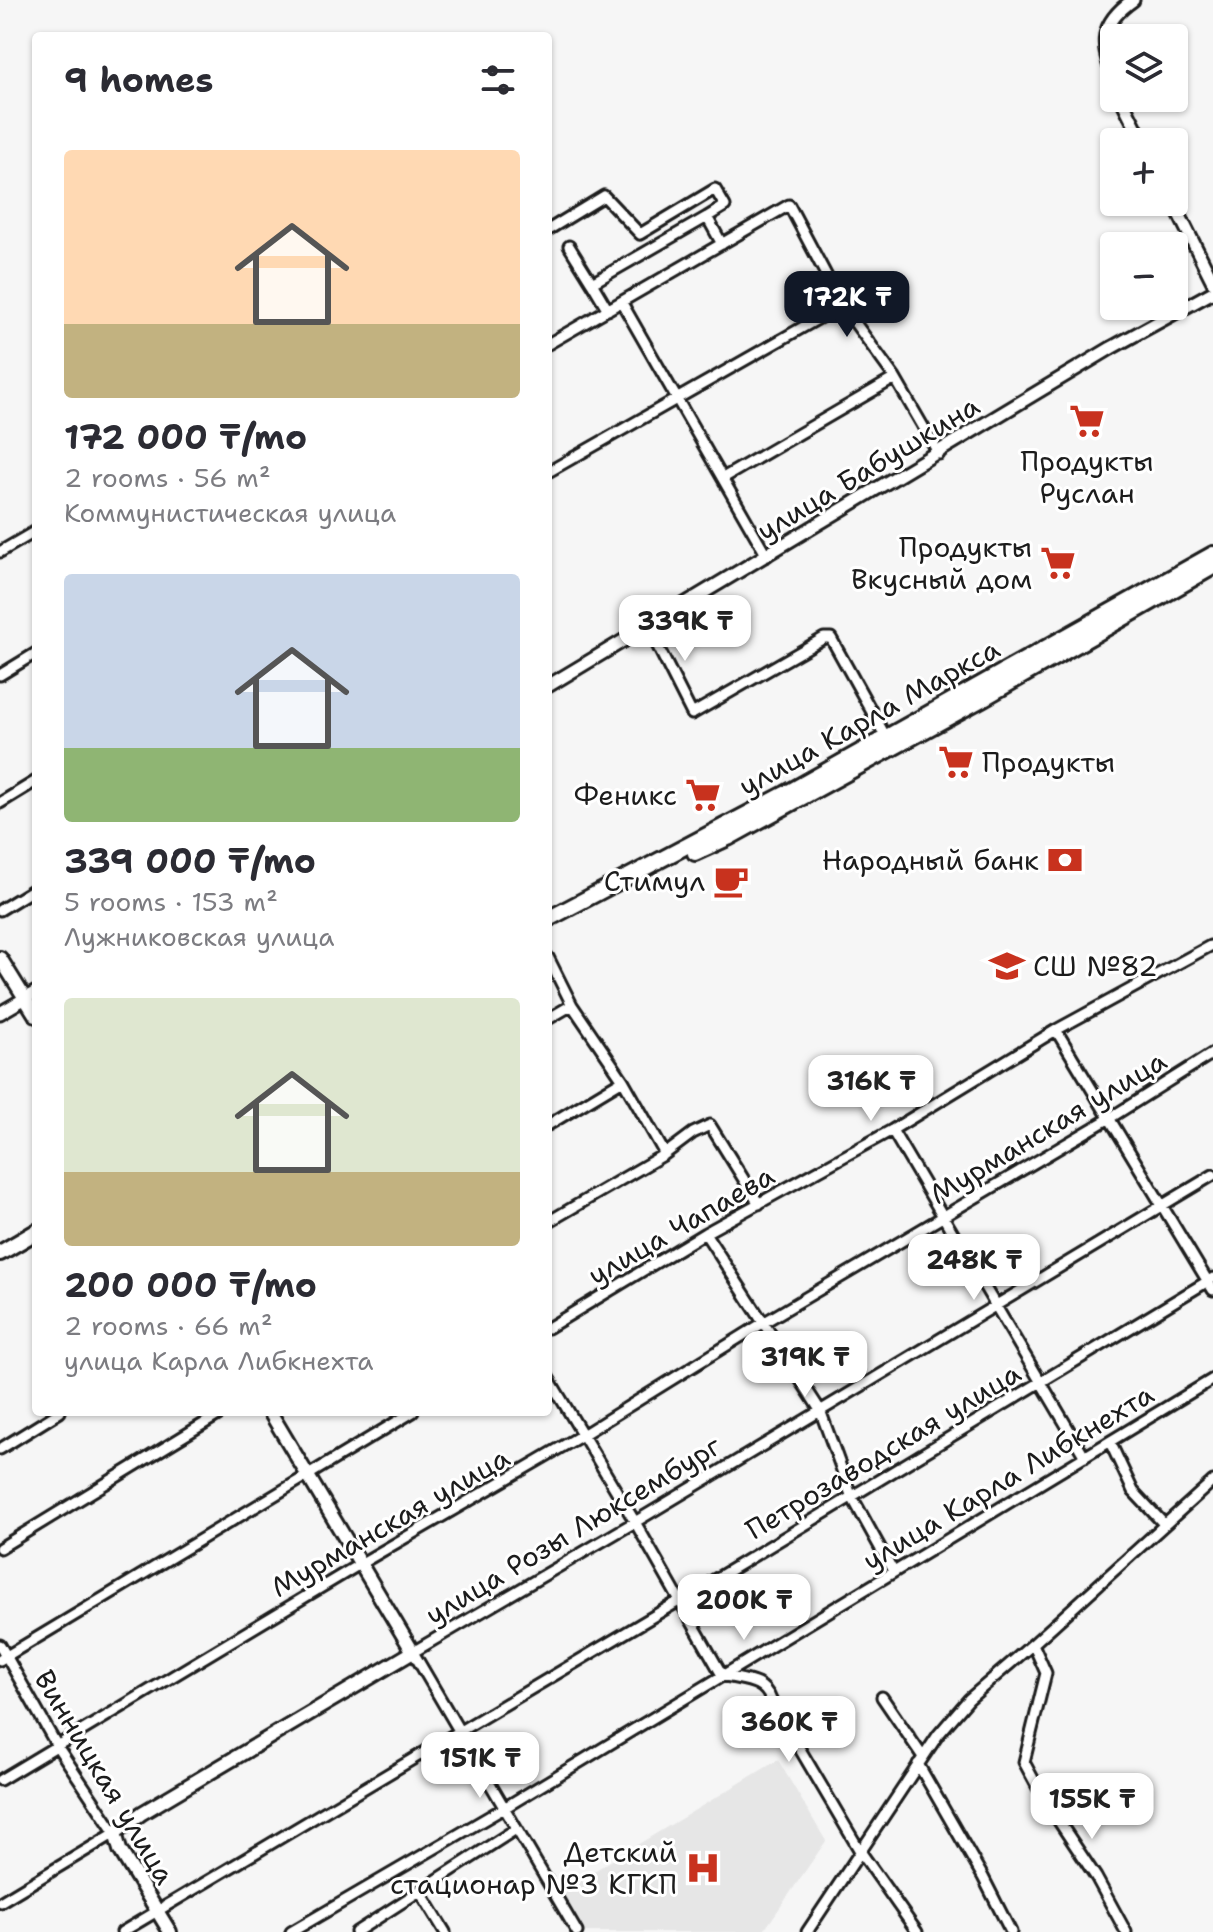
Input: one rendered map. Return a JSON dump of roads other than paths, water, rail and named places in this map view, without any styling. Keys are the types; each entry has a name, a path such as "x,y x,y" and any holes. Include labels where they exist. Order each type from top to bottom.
{"main road":[{"name":"улица Карла Маркса","path":"552,927 728,838 1213,554"},
{"name":"улица Карла Маркса","path":"552,917 889,742 1213,567"},
{"path":"0,958 31,995"},
{"path":"0,1243 32,1223"},
{"path":"0,1253 32,1234"},
{"path":"272,1416 413,1652"},
{"name":"улица Розы Люксембург","path":"115,1833 142,1813 413,1652"},
{"name":"Винницкая улица","path":"115,1833 120,1850 170,1932"}],"street":[{"path":"1109,24 1116,12 1133,0"},
{"path":"592,283 725,206 715,189 640,234"},
{"path":"552,228 604,196 640,234 660,244"},
{"path":"552,342 789,205 842,305 895,378 939,454"},
{"path":"1180,216 1213,282"},
{"path":"707,217 722,244"},
{"path":"569,246 608,310"},
{"name":"улица Бабушкина","path":"552,684 1111,348 1213,292"},
{"path":"622,303 767,556"},
{"path":"552,470 842,305"},
{"path":"723,478 895,378"},
{"path":"0,552 32,533"},
{"path":"648,627 692,714 827,637 831,638 889,742"},
{"path":"0,675 32,655"},
{"path":"0,803 32,783"},
{"path":"0,910 32,890"},
{"name":"улица Чапаева","path":"552,1326 705,1233 892,1130 1056,1030 1210,946"},
{"path":"552,965 572,1005 623,1080 665,1154"},
{"path":"0,1013 31,995"},
{"path":"552,1017 572,1005"},
{"path":"1056,1030 1211,1283"},
{"name":"Мурманская улица","path":"0,1780 584,1434 1213,1053"},
{"path":"552,1123 623,1080"},
{"path":"552,1220 710,1125 759,1204"},
{"path":"892,1130 1085,1457"},
{"name":"улица Розы Люксембург","path":"413,1652 1213,1175"},
{"path":"705,1233 820,1410 851,1495 893,1571"},
{"name":"Петрозаводская улица","path":"122,1932 1040,1382 1211,1283"},
{"name":"улица Карла Либкнехта","path":"291,1932 504,1808 1213,1379"},
{"path":"552,1383 722,1675 755,1682 767,1689 860,1851 917,1932"},
{"path":"0,1449 54,1416"},
{"path":"0,1548 216,1416"},
{"path":"3,1658 407,1416"},
{"path":"1110,1442 1133,1491 1164,1524"},
{"path":"807,1932 938,1735 969,1699 1213,1481"},
{"path":"1033,1644 1046,1673 1024,1762 1044,1799 1096,1877 1126,1932"},
{"name":"Винницкая улица","path":"0,1645 3,1658 115,1833"},
{"path":"413,1652 577,1932"},
{"path":"882,1697 920,1761 1011,1932"},
{"path":"356,1932 516,1829"},
{"name":"улица Розы Люксембург","path":"0,1902 115,1833"},
{"path":"420,1891 445,1932"}],"place":[{"name":"Продукты Руслан","path":"1087,421"},
{"name":"Продукты Вкусный дом","path":"1058,563"},
{"name":"Продукты","path":"956,762"},
{"name":"Феникс","path":"703,795"},
{"name":"Народный банк","path":"1065,860"},
{"name":"Стимул","path":"731,881"},
{"name":"СШ №82","path":"1007,966"},
{"name":"Детский стационар №3 КГКП","path":"703,1868"}]}
